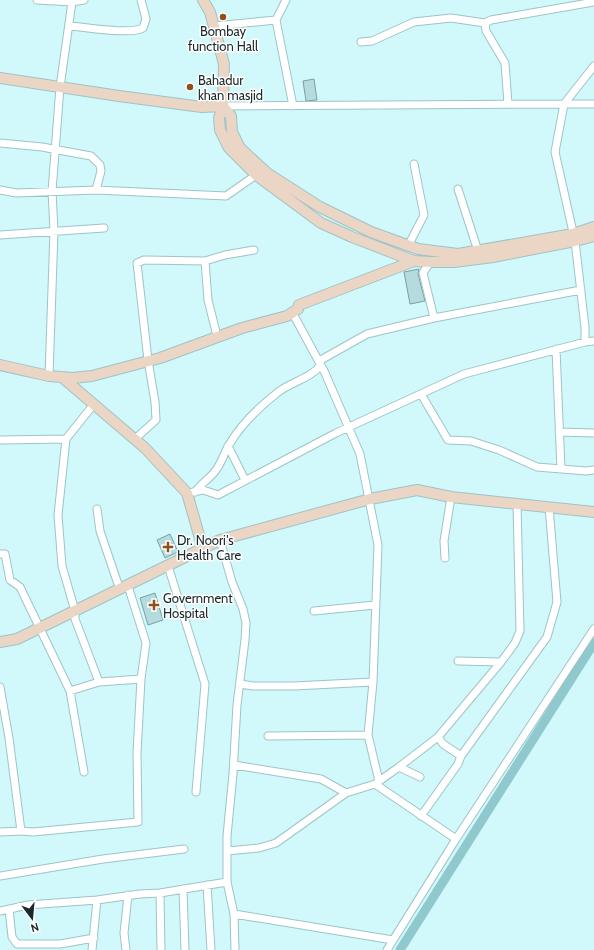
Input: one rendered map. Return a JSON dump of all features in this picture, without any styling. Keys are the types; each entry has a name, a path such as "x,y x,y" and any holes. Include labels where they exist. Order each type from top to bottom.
{"main road":[{"path":"204,0 210,12 224,64 224,106 219,118 220,130 229,148 256,175 321,223 352,237 414,261 430,262 454,262 493,257 574,238 594,227"},
{"path":"0,78 202,106 224,106"},
{"path":"224,106 231,116 232,132 240,148 267,173 320,207 371,232 418,250 458,254 594,236"},
{"path":"0,365 63,378 92,376 160,358 217,336 287,316 298,309 299,305 329,295 360,281 414,261"},
{"path":"63,378 135,439 191,493 203,549"},
{"path":"0,642 17,639 220,540 370,499 417,490 451,496 594,512"}],"street":[{"path":"37,0 72,2 84,0"},
{"path":"69,26 125,31 140,30 144,28 146,19 141,0"},
{"path":"286,0 276,20 293,106"},
{"path":"49,376 54,231 52,191 60,87 72,2"},
{"path":"361,42 372,41 414,22 451,18 485,23 491,20 594,2"},
{"path":"214,26 276,20"},
{"path":"485,23 486,31 505,63 508,104"},
{"path":"584,342 585,327 574,238 555,152 564,104 594,66"},
{"path":"224,106 594,104"},
{"path":"0,143 42,147 91,156 100,165 101,171 96,190"},
{"path":"408,246 424,215 414,164"},
{"path":"0,190 16,193 96,190 226,196 256,175"},
{"path":"458,189 478,251"},
{"path":"0,235 104,228"},
{"path":"135,439 156,420 137,262 144,260 205,261 225,255 254,250"},
{"path":"205,261 208,300 217,336"},
{"path":"430,262 423,273 434,318"},
{"path":"191,493 215,472 228,446 242,425 278,392 315,372 321,365 319,361 367,334 434,318 581,290"},
{"path":"292,312 321,365 349,427 360,454 370,499 378,545 373,682 368,735 377,783 421,816 456,839"},
{"path":"191,493 203,490 218,495 349,427 464,374 556,349 594,341"},
{"path":"556,349 561,469"},
{"path":"421,394 448,440 471,441 499,450 537,467 586,471 594,470"},
{"path":"94,404 66,439 58,514 62,566 75,611 75,620 99,682"},
{"path":"559,432 594,433"},
{"path":"0,440 66,439"},
{"path":"228,446 245,480"},
{"path":"445,558 444,541 451,496"},
{"path":"227,851 258,848 276,843 346,793 377,783 438,737 501,662 520,631 517,504"},
{"path":"421,816 458,764 461,756 547,637 557,602 549,508"},
{"path":"0,832 33,832 138,822 137,753 141,679 146,643 100,531 97,509"},
{"path":"220,540 232,582 243,609 246,623 246,640 237,704 234,765 227,836 228,882 234,914 235,950"},
{"path":"0,554 5,554 10,580 20,588 70,691 84,772"},
{"path":"168,566 204,684 196,792"},
{"path":"314,611 375,605"},
{"path":"387,950 456,839 594,629"},
{"path":"458,661 501,662"},
{"path":"70,691 99,682 141,679"},
{"path":"240,684 253,686 294,686 373,682"},
{"path":"0,687 9,738 21,831"},
{"path":"268,736 368,735"},
{"path":"438,737 444,744 461,756"},
{"path":"234,765 321,779 346,793"},
{"path":"399,767 420,778"},
{"path":"0,876 103,859 184,849"},
{"path":"0,911 28,905 97,900 128,895 160,893 228,882"},
{"path":"207,885 211,950"},
{"path":"183,889 185,950"},
{"path":"160,893 161,950"},
{"path":"126,950 124,933 128,895"},
{"path":"92,950 97,900"},
{"path":"9,909 12,937 16,944 60,944 94,938"},
{"path":"234,914 393,940"}],"building":[{"path":"314,79 317,100 306,101 303,81"},
{"path":"419,269 418,274 425,301 410,304 404,272"},
{"path":"170,534 178,552 165,558 157,540"},
{"path":"155,593 163,620 148,625 140,598"}],"waterway":[{"path":"400,950 594,643"}],"place":[{"name":"Bombay function Hall","path":"223,17"},
{"name":"Bahadur khan masjid","path":"190,87"},
{"name":"Dr. Noori's Health Care","path":"168,547"},
{"name":"Government Hospital","path":"154,605"}]}
